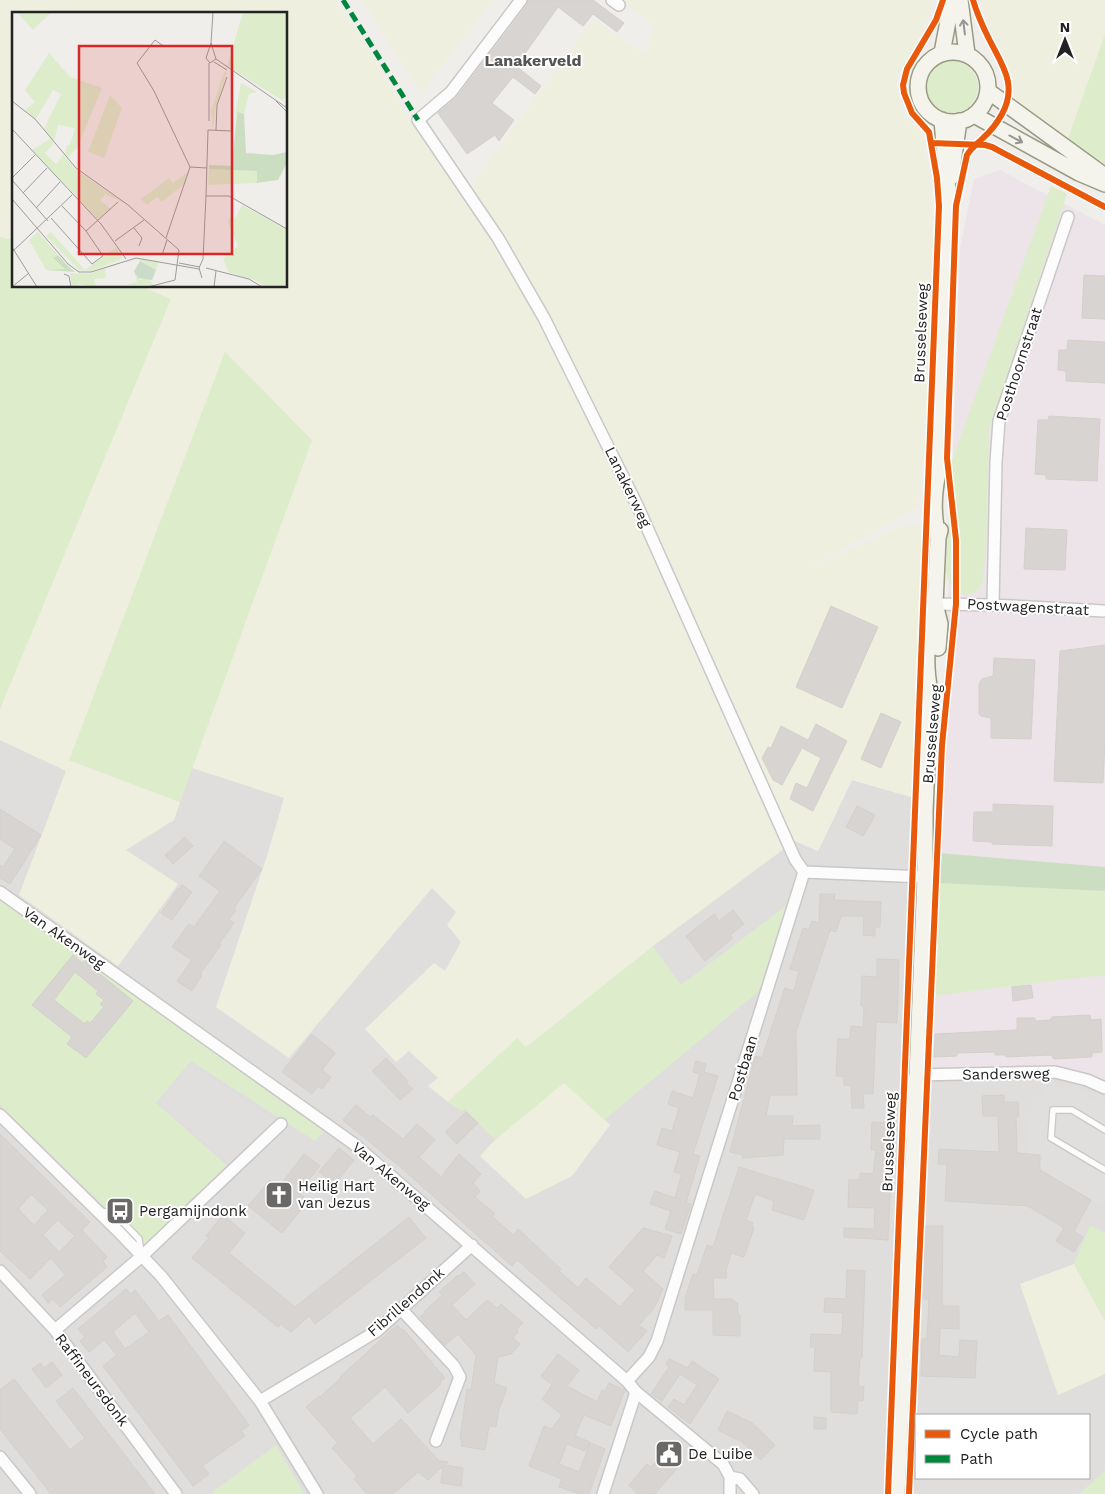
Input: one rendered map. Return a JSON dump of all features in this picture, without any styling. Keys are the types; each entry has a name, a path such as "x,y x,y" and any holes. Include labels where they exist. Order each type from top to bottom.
{"street":[{"name":"Lanakerweg","path":"521,0 451,92 418,120 498,238 544,318 637,505 791,851 804,872"},
{"path":"942,53 952,0"},
{"path":"960,0 967,54"},
{"path":"955,51 967,54 984,69 988,79 988,91 984,104 974,115 960,121 942,120 926,110 920,99 918,87 920,74 926,63 942,53 955,51"},
{"path":"988,91 1105,176"},
{"path":"974,115 1079,173 1105,184"},
{"name":"Brusselseweg","path":"898,1494 914,1139 910,1118 910,1099 916,1075 925,877 930,691 927,677 929,624 936,604 938,538 943,520 943,491 938,473 948,192 942,120"},
{"name":"Brusselseweg","path":"948,192 955,161 960,121"},
{"name":"Posthoornstraat","path":"993,605 996,462 999,421 1068,217"},
{"name":"Postwagenstraat","path":"936,604 1104,611"},
{"path":"804,872 868,873 925,877"},
{"name":"Postbaan","path":"627,1381 649,1357 657,1341 804,872"},
{"name":"Van Akenweg","path":"0,892 354,1144 627,1381 636,1392 723,1464 730,1477 740,1479 753,1494"},
{"name":"Sandersweg","path":"916,1075 1055,1072 1087,1080 1105,1088"},
{"path":"0,1115 161,1276 260,1402 317,1494"},
{"path":"55,1330 142,1256 281,1124"},
{"name":"Fibrillendonk","path":"260,1402 377,1331 472,1245"},
{"name":"Raffineursdonk","path":"0,1272 55,1330 176,1494"},
{"path":"401,1309 454,1366 460,1377 436,1441"},
{"path":"603,1494 636,1392"},
{"path":"0,1457 30,1494"},
{"path":"730,1477 730,1494"}],"lane":[{"path":"1105,1130 1072,1110 1053,1110 1051,1138 1105,1170"}],"shaded area":[{"path":"1000,170 1105,225 1105,1084 1089,1075 932,1072 960,248 974,179"},
{"path":"0,730 203,759 300,781 428,883 472,927 445,977 395,1036 510,1133 532,1191 608,1109 689,1043 649,945 793,840 818,851 852,780 918,799 947,801 1105,860 1105,1494 0,1494"},
{"path":"191,1064 281,1124 234,1169 160,1103"},
{"path":"1043,1087 1076,1089 1105,1106 1105,1199 1101,1206 1039,1168 1041,1154 1028,1153 1032,1097 1043,1097"}],"green space":[{"path":"0,0 335,0 363,40 413,125 493,242 539,322 631,509 730,733 751,774 784,849 653,946 526,1047 516,1038 448,1102 428,1086 438,1078 409,1051 396,1062 365,1029 434,963 445,971 461,942 447,925 456,912 432,888 289,1058 216,1007 267,856 284,798 192,768 312,440 69,760 180,802 174,820 126,850 178,884 118,966 19,895 66,771 0,740 0,709 171,299 146,288 288,288 288,12 12,12 12,240 0,237"},
{"path":"362,0 493,0 421,93"},
{"path":"620,0 934,0 921,41 898,76 897,86 901,112 923,135 930,177 935,249 927,432 918,507 802,572 901,526 923,525 919,617 918,799 852,780 818,851 793,840 697,629 643,502 549,314 472,184 593,19 645,55 655,26"},
{"path":"980,0 1105,0 1105,34 1067,141 1011,101 1014,78 986,21"},
{"path":"1105,34 1105,164 1067,141"},
{"path":"947,61 957,61 967,65 974,72 978,87 974,102 967,109 957,113 947,113 937,109 930,102 926,92 926,82 930,72 937,65"},
{"path":"1051,186 1067,194 989,430 986,547 983,581 980,588 974,593 966,595 958,593 947,578 951,463"},
{"path":"0,237 12,240 12,288 146,288 171,299 0,709"},
{"path":"225,352 312,440 180,802 69,760"},
{"path":"939,853 1105,867 1105,891 938,883"},
{"path":"938,883 1105,891 1105,976 934,996"},
{"path":"0,899 324,1131 315,1141 191,1061 156,1103 230,1168 151,1243 143,1244 0,1105"},
{"path":"786,906 759,991 604,1120 564,1083 495,1140 465,1109 461,1111 448,1102 517,1038 526,1047 653,946 681,985"},
{"path":"564,1082 610,1125 572,1176 526,1199 480,1156 495,1140"},
{"path":"1090,1225 1105,1233 1105,1321 1074,1264"},
{"path":"1074,1264 1105,1321 1105,1374 1058,1395 1020,1284"},
{"path":"276,1445 304,1494 210,1494"},
{"path":"1105,1471 1105,1494 1079,1494"}],"building":[{"path":"528,0 593,0 624,23 617,32 593,14 583,26 558,7 516,66 541,86 535,94 513,77 492,103 514,120 499,141 495,135 467,154 438,113 457,97 527,5"},
{"path":"1084,275 1105,276 1105,319 1082,318"},
{"path":"1068,340 1105,342 1105,383 1066,381 1066,371 1058,370 1059,350 1067,350"},
{"path":"1049,416 1100,419 1097,481 1046,479 1046,475 1035,474 1038,420 1048,420"},
{"path":"1026,528 1067,530 1065,570 1024,569"},
{"path":"831,606 878,627 842,708 796,687"},
{"path":"1105,645 1103,783 1054,781 1060,651"},
{"path":"994,658 1035,660 1031,739 991,738 991,718 979,714 979,684 982,679 993,676"},
{"path":"881,713 901,722 881,768 861,759"},
{"path":"816,724 847,741 813,811 790,799 796,783 807,788 821,758 802,748 782,785 773,780 762,758 768,747 771,748 781,726 808,740"},
{"path":"993,804 1053,806 1052,846 992,844 992,842 973,841 974,812 993,812"},
{"path":"857,806 875,815 863,836 846,827"},
{"path":"0,809 41,835 10,884 0,878 0,865 3,867 15,849 0,839"},
{"path":"185,837 193,846 173,864 165,855"},
{"path":"224,841 262,869 234,908 236,910 229,920 234,923 200,974 202,975 192,991 177,981 192,960 172,947 189,924 194,927 220,891 199,876"},
{"path":"182,885 192,892 172,920 161,913"},
{"path":"820,894 835,894 834,900 881,902 880,927 875,927 875,936 863,935 864,916 841,916 836,932 830,930 796,1032 797,1095 770,1095 766,1116 793,1116 792,1126 820,1125 820,1139 784,1139 783,1155 742,1158 743,1155 730,1152 755,1056 762,1058 785,988 794,991 799,971 790,969 803,928 809,930 812,921 819,923"},
{"path":"733,910 744,924 730,935 733,938 705,961 686,936 714,914 719,921"},
{"path":"73,955 82,963 84,961 133,1001 86,1058 67,1044 72,1037 32,1005","holes":["75,972 98,991 96,994 104,1000 100,1004 104,1007 90,1023 87,1021 85,1024 54,1000"]},
{"path":"877,959 899,960 897,1023 876,1022 873,1094 863,1093 864,1108 852,1108 851,1086 844,1085 844,1076 836,1076 838,1039 850,1039 851,1026 863,1027 864,1007 861,1006 862,976 877,977"},
{"path":"1031,985 1033,998 1013,1001 1012,987"},
{"path":"1090,1015 1091,1020 1101,1019 1102,1052 1092,1053 1092,1057 1054,1059 1051,1055 1006,1057 1006,1055 995,1055 995,1052 957,1053 957,1056 934,1057 935,1034 1017,1030 1017,1018 1035,1018 1035,1021 1050,1020 1052,1017"},
{"path":"311,1035 335,1053 322,1070 331,1077 322,1089 318,1086 312,1094 282,1072"},
{"path":"386,1058 413,1089 400,1100 372,1071"},
{"path":"696,1061 706,1064 704,1072 718,1076 693,1154 700,1156 686,1203 691,1204 681,1234 665,1229 671,1211 650,1204 655,1191 675,1198 682,1174 674,1172 680,1152 657,1145 662,1128 672,1131 679,1108 668,1104 672,1091 693,1098 700,1074 693,1072"},
{"path":"1004,1095 1004,1102 1018,1102 1019,1117 1016,1117 1017,1153 1040,1155 1040,1170 1091,1200 1074,1231 1083,1237 1074,1252 1056,1241 1064,1228 1028,1206 945,1201 947,1164 938,1164 939,1149 999,1152 998,1116 983,1116 982,1096"},
{"path":"356,1105 370,1117 373,1115 403,1139 417,1124 435,1140 419,1157 441,1177 459,1154 481,1174 473,1183 480,1191 475,1197 495,1214 492,1216 513,1235 518,1229 561,1269 559,1271 578,1288 586,1278 620,1307 635,1290 609,1267 643,1228 672,1236 664,1258 657,1255 643,1271 663,1289 654,1308 639,1325 647,1331 628,1352 599,1326 596,1329 517,1260 512,1266 399,1166 343,1120"},
{"path":"466,1112 478,1123 457,1144 445,1132"},
{"path":"872,1122 893,1123 888,1240 844,1237 844,1228 874,1229 875,1208 848,1207 849,1180 860,1180 860,1173 873,1174 876,1150 871,1150"},
{"path":"0,1134 90,1222 82,1230 107,1257 103,1261 107,1267 60,1307 53,1299 48,1303 42,1295 65,1275 51,1258 30,1279 0,1251","holes":["31,1194 48,1210 34,1225 18,1209","58,1220 75,1236 59,1252 43,1235"]},
{"path":"339,1148 354,1160 335,1184 319,1172"},
{"name":"Heilig Hart van Jezus","path":"304,1154 320,1166 298,1193 304,1197 299,1204 303,1207 282,1233 248,1206 270,1180 274,1184 277,1181 281,1184"},
{"path":"739,1167 814,1190 804,1220 772,1210 774,1201 755,1194 746,1220 753,1223 752,1227 754,1228 744,1257 731,1253 726,1278 713,1278 714,1299 732,1299 738,1304 737,1314 740,1316 740,1336 713,1335 713,1310 685,1310 685,1298 693,1274 697,1275 707,1245 713,1247"},
{"path":"223,1215 245,1233 229,1253 295,1307 409,1217 426,1238 315,1324 309,1316 291,1332 281,1324 278,1327 192,1258 209,1238 206,1236"},
{"path":"925,1226 943,1226 942,1306 959,1306 959,1329 940,1328 939,1355 959,1357 960,1340 977,1341 975,1378 921,1376 922,1339 927,1339 929,1299 922,1299"},
{"path":"847,1270 865,1271 862,1358 860,1358 858,1386 864,1387 863,1401 858,1400 857,1414 831,1412 831,1372 814,1371 815,1347 810,1347 811,1334 842,1335 843,1313 824,1312 825,1298 846,1299"},
{"path":"464,1272 475,1284 452,1305 466,1320 487,1300 497,1308 501,1304 523,1323 516,1330 518,1332 513,1338 520,1344 511,1354 498,1357 494,1383 507,1388 499,1409 496,1427 489,1426 485,1450 461,1446 462,1439 460,1439 467,1389 471,1390 476,1355 458,1334 445,1345 420,1317 442,1295 439,1292"},
{"path":"126,1289 131,1294 135,1290 159,1321 168,1315 249,1425 241,1431 245,1436 202,1466 209,1474 193,1486 103,1366 117,1355 104,1340 89,1352 80,1341 85,1337 78,1329","holes":["135,1313 149,1332 125,1349 113,1332"]},
{"path":"397,1325 403,1329 445,1378 440,1382 441,1384 408,1413 385,1387 350,1418 373,1444 401,1419 439,1461 448,1462 445,1465 463,1468 461,1486 441,1483 443,1466 428,1480 418,1472 393,1494 367,1494 354,1479 357,1476 332,1448 338,1443 306,1407 320,1397"},
{"path":"558,1354 579,1370 567,1386 597,1402 602,1390 605,1391 609,1383 625,1390 611,1426 584,1415 575,1436 590,1442 585,1451 567,1444 559,1464 579,1472 590,1443 605,1449 589,1494 580,1494 559,1487 562,1479 529,1466 544,1426 551,1429 562,1415 542,1399 552,1385 541,1376"},
{"path":"669,1359 688,1368 692,1361 719,1379 690,1424 668,1407 674,1399 684,1405 697,1385 680,1374 662,1401 651,1394 669,1367 666,1364"},
{"path":"52,1362 62,1375 46,1388 32,1369 40,1363 44,1368"},
{"path":"14,1379 70,1450 85,1438 56,1401 73,1388 155,1494 51,1494 0,1429 0,1390"},
{"path":"727,1411 752,1423 775,1445 761,1460 742,1442 718,1430"},
{"path":"814,1417 826,1418 826,1429 814,1429"},
{"path":"670,1446 679,1455 674,1460 680,1465 655,1494 637,1494 629,1485 647,1464 651,1467"}],"marked path":[{"path":"343,0 418,120"}],"cycle path":[{"path":"888,1494 939,206 937,178 929,132 912,113 903,85 907,69 936,20 943,0"},
{"path":"909,1494 942,745 956,604 956,540 947,458 956,206 967,155 998,121 1007,104 1009,94 1003,67 982,25 973,0"},
{"path":"932,143 985,145 992,147 1105,207"}],"place":[{"name":"Heilig Hart van Jezus","path":"279,1195"},
{"name":"Pergamijndonk","path":"120,1211"},
{"name":"De Luibe","path":"669,1454"}],"district":[{"name":"Lanakerveld","path":"533,60"}]}
